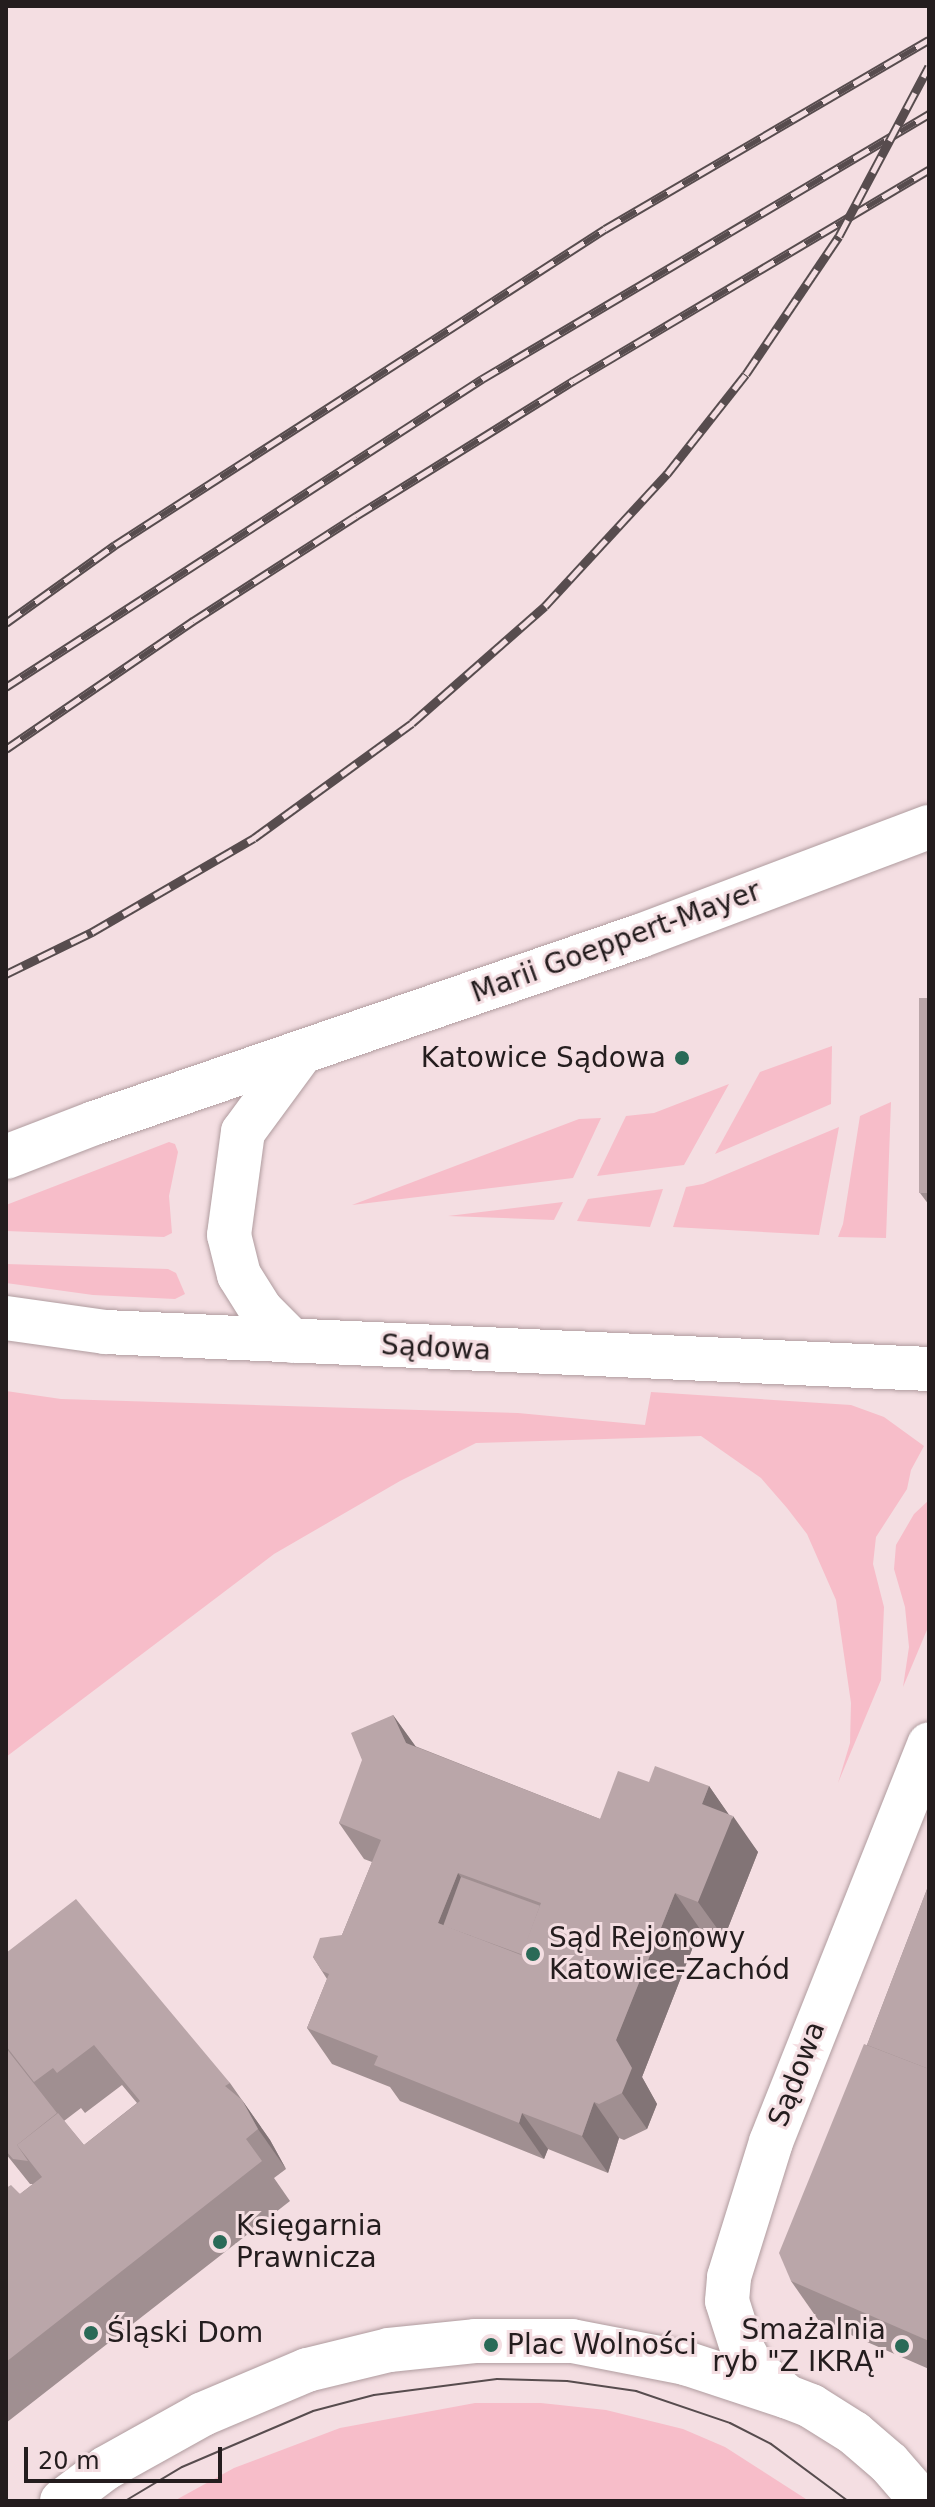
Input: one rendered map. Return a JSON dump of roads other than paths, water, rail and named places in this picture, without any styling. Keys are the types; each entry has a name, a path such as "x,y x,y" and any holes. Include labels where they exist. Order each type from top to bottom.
{"street":[{"name":"Marii Goeppert-Mayer","path":"6,1157 94,1123 640,936 929,827"},
{"path":"292,1341 261,1310 239,1275 229,1235 243,1132 301,1053"},
{"name":"Sądowa","path":"6,1318 105,1332 929,1369"},
{"name":"Sądowa","path":"866,1365 929,1402"},
{"name":"Sądowa","path":"788,2397 753,2368 742,2348 727,2301 729,2277 771,2142 929,1744"},
{"path":"62,2501 106,2468 203,2414 307,2370 389,2350 475,2341 572,2341 685,2363 788,2397 811,2406 854,2433 889,2463 922,2501"}],"tram line":[{"path":"125,2501 182,2467 313,2411 374,2395 497,2379 567,2381 636,2391 730,2423 771,2444 848,2501"}],"railway":[{"path":"6,623 115,545 605,229 929,40"},
{"path":"6,974 92,932 254,838 412,723 545,606 667,474 746,374 839,236 929,66"},
{"path":"6,687 482,379 929,114"},
{"path":"6,749 193,621 356,516 573,381 929,170"}],"place":[{"name":"Katowice Sądowa","path":"682,1058"},
{"name":"Sąd Rejonowy Katowice-Zachód","path":"533,1954"},
{"name":"Księgarnia Prawnicza","path":"220,2242"},
{"name":"Śląski Dom","path":"91,2333"},
{"name":"Plac Wolności","path":"491,2345"},
{"name":"Smażalnia ryb \"Z IKRĄ\"","path":"902,2346"}]}
